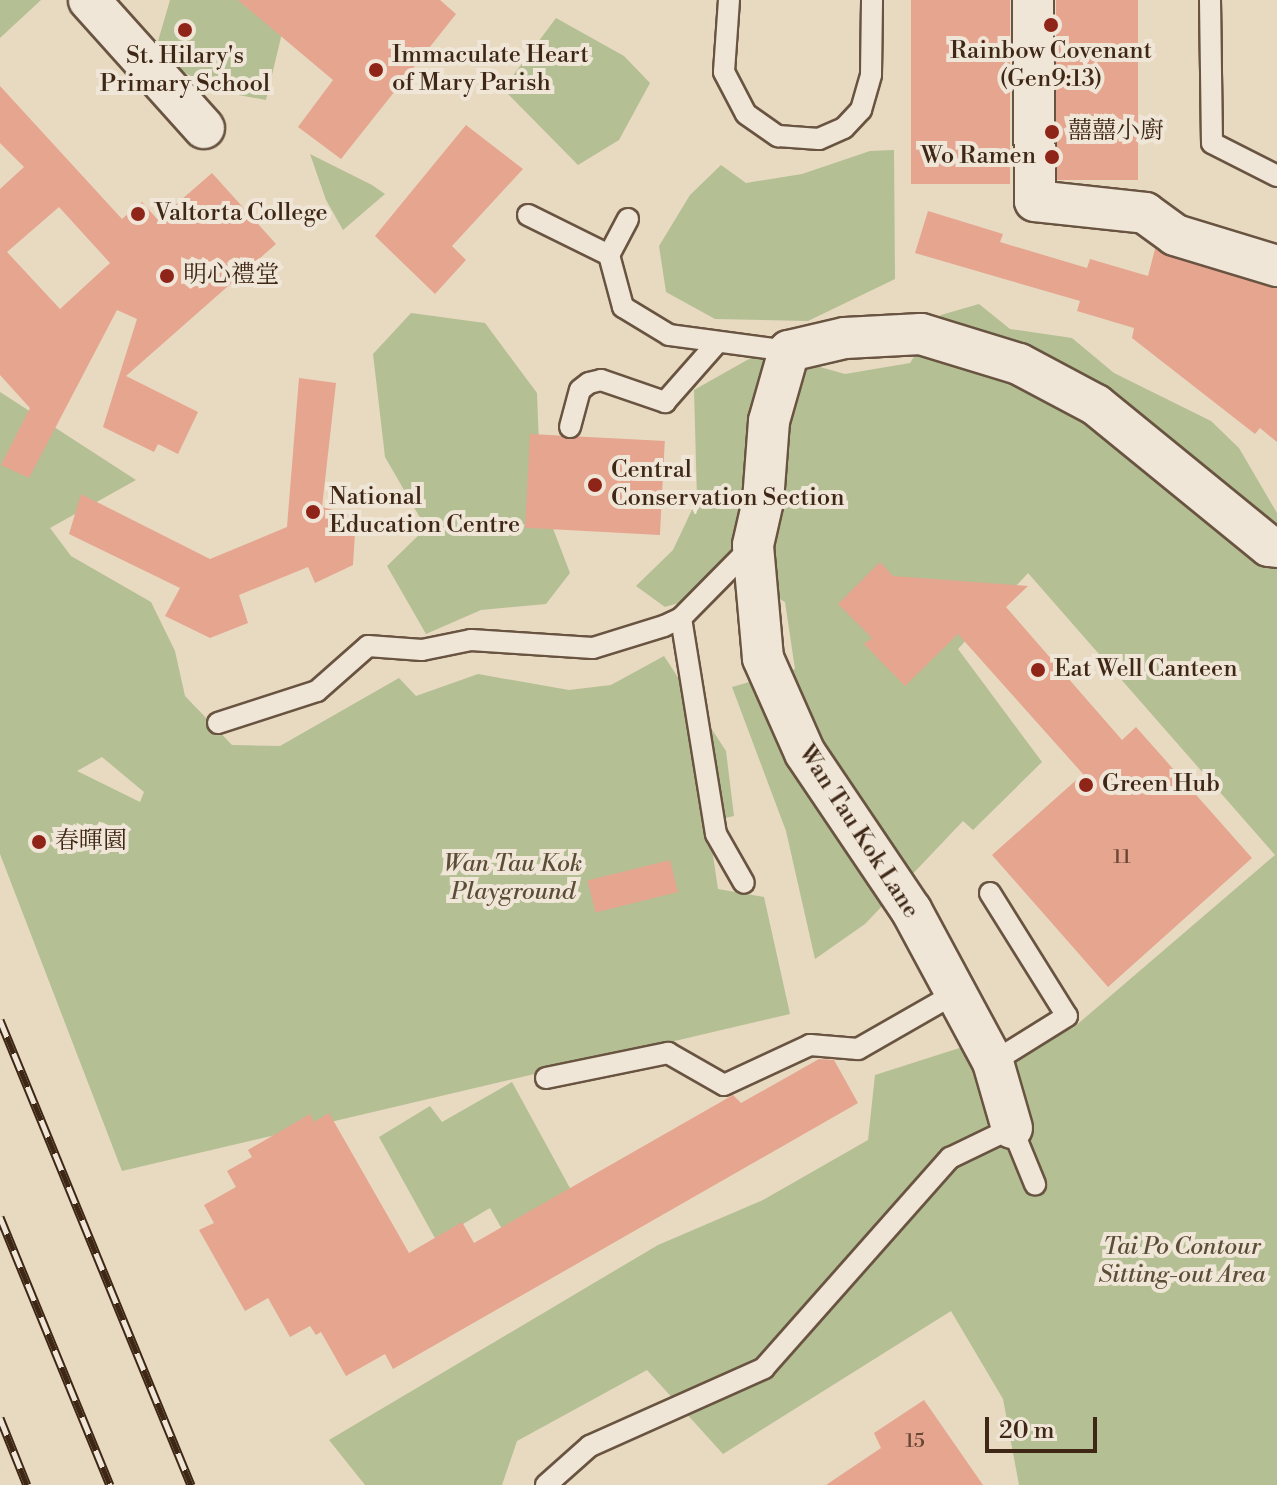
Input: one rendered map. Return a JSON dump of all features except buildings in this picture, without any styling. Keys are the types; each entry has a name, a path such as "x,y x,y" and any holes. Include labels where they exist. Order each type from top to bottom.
{"street":[{"path":"89,0 204,128"},
{"path":"1033,0 1035,201 1145,213 1175,235 1277,266"},
{"path":"789,351 845,338 921,334 1019,364 1096,405 1269,546 1277,547"},
{"name":"Wan Tau Kok Lane","path":"789,351 769,421 763,501 753,545 763,658 805,753 911,910 993,1062 1012,1128"}],"lane":[{"path":"729,0 724,72 746,114 778,136 819,139 844,128 861,110 871,74 872,0"},
{"path":"1210,0 1212,143 1277,176"},
{"path":"528,215 609,255"},
{"path":"628,219 609,255 623,307 669,335 789,351"},
{"path":"570,427 580,390 589,383 601,380 665,402 717,343"},
{"path":"218,723 317,691 368,646 422,650 471,640 593,648 681,618 753,545"},
{"path":"681,618 716,834 744,883"},
{"path":"990,893 1067,1016 993,1062"},
{"path":"546,1078 668,1053 724,1085 810,1045 858,1049 954,994"},
{"path":"546,1485 590,1446 764,1368 950,1158 1012,1128 1035,1184"}],"green space":[{"path":"0,0 41,0 0,38"},
{"path":"170,0 261,0 287,12 266,100 217,91 154,55"},
{"path":"556,18 624,56 650,83 619,140 578,165 503,89"},
{"path":"894,150 895,279 808,321 715,319 666,292 659,246 690,195 721,165 746,183 802,174 870,151"},
{"path":"310,154 385,194 343,230 326,200"},
{"name":"Tai Po Contour Sitting-out Area","path":"979,304 1010,329 1072,338 1114,373 1211,421 1239,448 1277,513 1277,1485 1019,1485 1003,1399 951,1311 723,1454 647,1370 517,1441 502,1485 365,1485 329,1440 658,1245 763,1200 868,1140 875,1075 972,1044 1073,1028 1275,855 1028,573 958,649 1042,762 973,830 963,821 865,924 815,959 786,831 732,687 795,669 785,602 751,583 743,532 715,592 665,607 636,586 673,550 697,499 694,390 763,351 845,374 910,363 941,315"},
{"path":"411,313 485,323 537,393 541,497 570,573 546,604 481,610 426,634 387,566 426,528 385,457 373,354"},
{"name":"Wan Tau Kok Playground","path":"0,392 136,480 50,528 71,556 151,602 175,651 185,696 232,745 280,746 399,678 416,696 478,674 569,690 611,685 664,656 726,751 734,816 708,822 718,889 764,897 790,1014 122,1171 0,854","holes":["102,757 144,792 140,802 77,771"]},
{"path":"512,1082 571,1190 502,1229 490,1208 436,1240 379,1137 430,1106 442,1122"}],"railway":[{"path":"0,1020 191,1485"},
{"path":"0,1217 110,1485"},
{"path":"0,1418 27,1485"}],"place":[{"name":"Rainbow Covenant (Gen9:13)","path":"1051,25"},
{"name":"St. Hilary's Primary School","path":"185,30"},
{"name":"Immaculate Heart of Mary Parish","path":"376,70"},
{"name":"囍囍小廚","path":"1052,132"},
{"name":"Wo Ramen","path":"1052,157"},
{"name":"Valtorta College","path":"138,214"},
{"name":"明心禮堂","path":"167,276"},
{"name":"Central Conservation Section","path":"595,485"},
{"name":"National Education Centre","path":"313,512"},
{"name":"Eat Well Canteen","path":"1038,670"},
{"name":"Green Hub","path":"1086,785"},
{"name":"春暉園","path":"39,842"}]}
